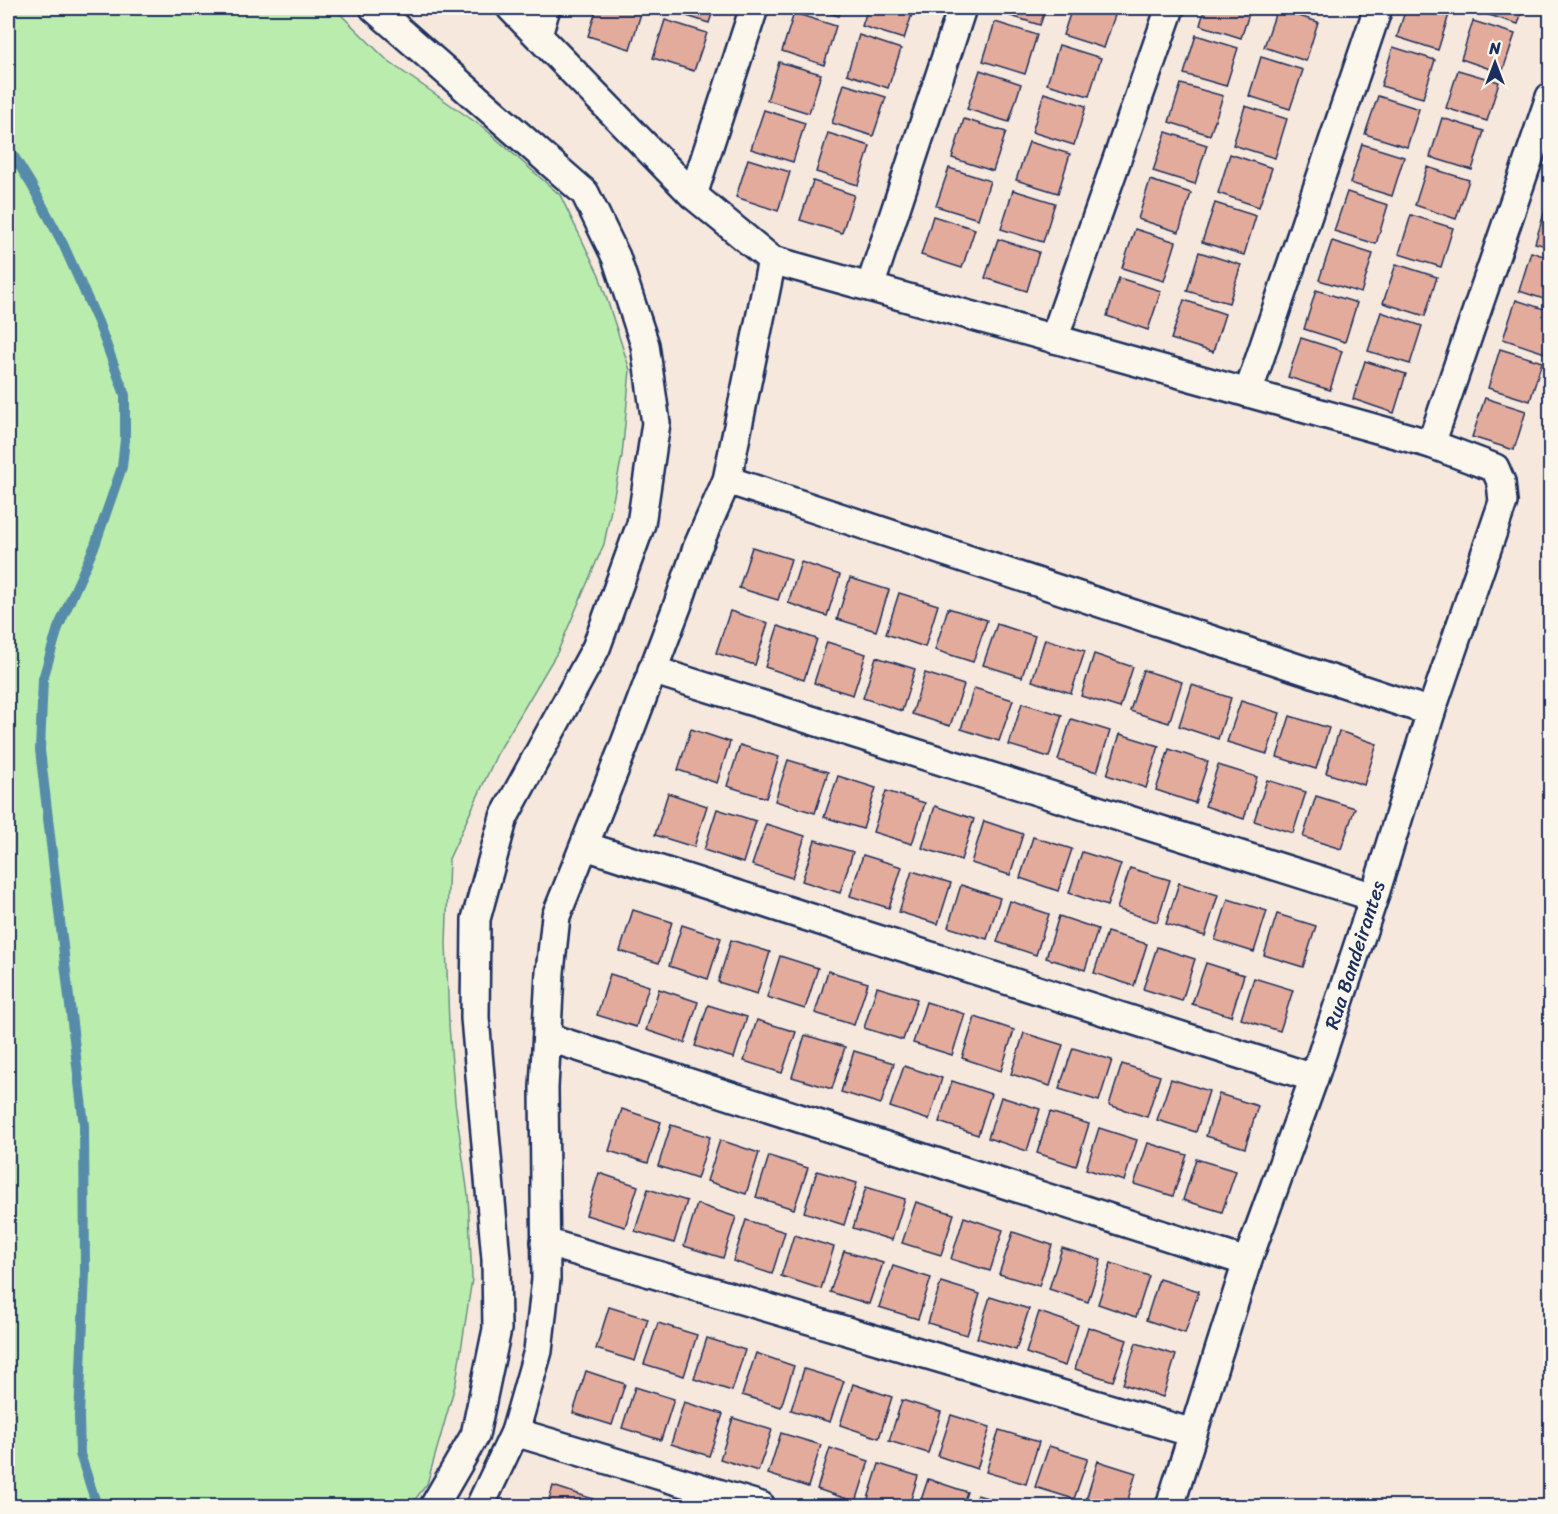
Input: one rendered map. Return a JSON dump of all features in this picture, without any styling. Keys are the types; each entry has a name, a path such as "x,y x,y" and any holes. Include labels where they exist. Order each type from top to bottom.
{"street":[{"path":"374,8 585,193 615,257 645,345 656,423 641,524 600,637 504,817 476,919 475,1018 495,1259 497,1329 475,1435 434,1506"},
{"path":"511,8 693,195 772,260 1431,444 1551,97"},
{"path":"537,35 546,8"},
{"path":"693,195 754,8"},
{"path":"870,287 962,8"},
{"path":"1054,339 1170,8"},
{"path":"1248,393 1378,8"},
{"path":"480,1506 515,1432 538,1351 546,1279 543,1088 549,972 555,916 585,846 678,604 697,548 727,480 772,260"},
{"name":"Rua Bandeirantes","path":"1170,1506 1247,1262 1314,1078 1374,897 1431,712 1503,502 1501,482 1495,468 1431,444"},
{"path":"727,480 1431,712"},
{"path":"652,670 1374,897"},
{"path":"585,846 1314,1078"},
{"path":"547,1037 1247,1262"},
{"path":"545,1242 1193,1433"},
{"path":"515,1432 761,1506"}],"green space":[{"path":"8,8 334,8 389,62 484,128 560,195 599,275 630,370 622,456 604,544 558,651 497,754 449,859 446,943 449,1025 455,1102 468,1195 472,1279 456,1382 427,1484 410,1506 8,1506"}],"building":[{"path":"597,8 642,10 630,49 588,36"},
{"path":"669,8 714,8 709,23 668,10"},
{"path":"811,8 842,8 839,16"},
{"path":"868,8 914,8 904,39 862,26"},
{"path":"1000,8 1046,8 1040,25 998,12"},
{"path":"1072,8 1117,9 1104,48 1063,35"},
{"path":"1205,8 1251,8 1241,38 1200,25"},
{"path":"1406,8 1438,8 1450,11 1438,50 1397,37"},
{"path":"1477,8 1523,8 1518,24 1476,11"},
{"path":"1277,9 1318,22 1306,61 1264,47"},
{"path":"794,13 836,26 824,65 782,51"},
{"path":"665,20 707,33 694,71 653,58"},
{"path":"1473,21 1515,34 1502,73 1461,59"},
{"path":"995,22 1037,35 1025,74 983,61"},
{"path":"859,35 901,49 888,88 847,74"},
{"path":"1196,35 1238,48 1226,86 1184,74"},
{"path":"1059,45 1101,58 1089,96 1047,84"},
{"path":"1393,47 1435,60 1423,98 1381,86"},
{"path":"1261,57 1303,70 1290,109 1249,96"},
{"path":"779,62 821,74 809,113 767,100"},
{"path":"980,70 1021,84 1009,122 967,109"},
{"path":"1458,70 1499,82 1487,121 1446,108"},
{"path":"844,84 886,97 873,136 832,123"},
{"path":"1181,84 1223,96 1210,135 1169,122"},
{"path":"1044,93 1086,106 1074,145 1032,132"},
{"path":"1378,96 1419,109 1407,147 1365,134"},
{"path":"1245,106 1287,119 1275,158 1233,145"},
{"path":"764,110 805,123 793,162 751,149"},
{"path":"1442,118 1484,131 1472,170 1430,157"},
{"path":"964,119 1006,132 993,171 952,158"},
{"path":"1166,132 1207,145 1195,184 1153,171"},
{"path":"828,133 870,146 858,185 816,172"},
{"path":"1029,142 1070,154 1058,193 1016,180"},
{"path":"1362,144 1404,157 1392,196 1350,183"},
{"path":"1230,154 1272,168 1259,207 1218,193"},
{"path":"748,159 790,172 778,211 736,197"},
{"path":"1427,167 1469,180 1456,219 1415,205"},
{"path":"949,168 990,181 978,219 936,206"},
{"path":"1150,180 1191,193 1179,232 1138,219"},
{"path":"813,181 854,195 842,233 800,220"},
{"path":"1013,190 1055,203 1043,242 1001,229"},
{"path":"1347,192 1388,205 1376,244 1334,231"},
{"path":"1215,203 1256,216 1244,255 1202,242"},
{"path":"1547,204 1550,205 1550,247 1535,243"},
{"path":"1411,215 1453,228 1441,267 1399,254"},
{"path":"933,216 975,229 962,268 921,255"},
{"path":"1135,229 1176,242 1164,281 1122,268"},
{"path":"998,239 1039,252 1027,291 985,278"},
{"path":"1332,241 1373,254 1361,293 1319,280"},
{"path":"1199,252 1241,265 1229,303 1187,291"},
{"path":"1531,252 1550,258 1550,301 1519,291"},
{"path":"1396,264 1437,277 1425,316 1383,303"},
{"path":"1119,278 1161,291 1148,330 1107,316"},
{"path":"1316,290 1357,303 1345,342 1304,329"},
{"path":"1184,300 1225,314 1213,352 1171,339"},
{"path":"1516,300 1550,311 1550,335 1545,353 1503,339"},
{"path":"1381,312 1422,326 1410,364 1368,351"},
{"path":"1301,338 1342,351 1330,390 1288,377"},
{"path":"1500,349 1542,362 1530,401 1488,388"},
{"path":"1365,361 1406,374 1394,413 1353,399"},
{"path":"1485,398 1526,411 1514,450 1472,437"},
{"path":"752,547 791,559 778,600 739,588"},
{"path":"801,562 840,575 827,616 788,603"},
{"path":"850,578 889,590 876,631 837,619"},
{"path":"899,593 938,605 925,647 886,634"},
{"path":"948,608 987,620 973,662 935,650"},
{"path":"730,611 768,623 755,665 716,653"},
{"path":"997,624 1035,636 1022,677 983,665"},
{"path":"778,626 817,639 804,680 765,667"},
{"path":"1045,639 1085,651 1071,693 1032,681"},
{"path":"827,642 866,654 853,695 814,683"},
{"path":"1094,654 1133,667 1120,708 1081,696"},
{"path":"876,657 915,669 902,711 863,698"},
{"path":"1143,670 1182,682 1169,723 1130,711"},
{"path":"925,673 964,685 950,726 912,714"},
{"path":"1192,685 1231,698 1218,739 1179,726"},
{"path":"974,688 1013,700 999,741 961,729"},
{"path":"1241,701 1280,713 1267,754 1227,742"},
{"path":"1022,703 1062,715 1049,757 1009,745"},
{"path":"1290,716 1329,728 1316,769 1277,757"},
{"path":"1071,719 1110,731 1097,772 1058,760"},
{"path":"691,729 730,742 717,783 678,770"},
{"path":"1339,731 1377,744 1364,785 1326,773"},
{"path":"1120,734 1159,746 1146,788 1107,775"},
{"path":"740,745 779,757 766,798 727,786"},
{"path":"1169,749 1208,762 1195,803 1156,790"},
{"path":"788,760 828,772 815,813 775,801"},
{"path":"1218,765 1257,777 1244,819 1205,806"},
{"path":"838,776 876,788 863,829 824,817"},
{"path":"1267,780 1306,792 1293,833 1254,821"},
{"path":"886,791 925,803 912,844 873,832"},
{"path":"668,793 707,806 694,847 655,835"},
{"path":"1316,796 1355,808 1341,849 1303,837"},
{"path":"935,806 974,819 961,860 922,848"},
{"path":"717,809 756,821 743,863 704,850"},
{"path":"984,821 1023,834 1010,875 971,863"},
{"path":"766,824 805,836 792,878 752,865"},
{"path":"1033,837 1072,849 1058,891 1020,878"},
{"path":"815,840 853,852 840,893 802,881"},
{"path":"1082,852 1121,864 1107,906 1069,893"},
{"path":"863,855 902,867 889,908 850,896"},
{"path":"1130,868 1170,880 1157,922 1117,909"},
{"path":"912,871 951,883 938,924 899,912"},
{"path":"1179,883 1218,895 1205,936 1166,924"},
{"path":"961,885 1000,898 987,939 948,927"},
{"path":"1228,899 1267,911 1254,952 1215,940"},
{"path":"1010,901 1049,914 1036,955 997,942"},
{"path":"633,910 672,922 659,963 620,951"},
{"path":"1277,914 1316,926 1303,967 1264,955"},
{"path":"1059,916 1098,929 1085,970 1046,958"},
{"path":"682,925 721,938 708,979 669,966"},
{"path":"1107,932 1147,944 1134,986 1094,973"},
{"path":"731,940 770,952 757,994 718,982"},
{"path":"1157,947 1195,959 1182,1001 1143,989"},
{"path":"780,956 818,968 805,1009 767,997"},
{"path":"1206,963 1244,975 1231,1016 1192,1004"},
{"path":"828,971 868,983 854,1025 815,1013"},
{"path":"610,974 649,986 636,1027 597,1015"},
{"path":"1254,978 1293,990 1280,1031 1241,1019"},
{"path":"877,987 917,999 903,1040 864,1028"},
{"path":"659,989 698,1002 685,1043 646,1030"},
{"path":"926,1002 965,1014 952,1055 913,1043"},
{"path":"708,1005 747,1017 734,1058 695,1046"},
{"path":"975,1017 1014,1030 1001,1071 962,1058"},
{"path":"757,1020 796,1032 782,1073 744,1061"},
{"path":"1024,1033 1063,1045 1050,1086 1011,1074"},
{"path":"805,1035 845,1047 832,1089 792,1077"},
{"path":"1073,1048 1112,1060 1099,1101 1059,1089"},
{"path":"854,1051 894,1063 881,1104 841,1092"},
{"path":"1122,1064 1160,1076 1147,1117 1109,1105"},
{"path":"904,1066 942,1078 929,1120 890,1107"},
{"path":"1171,1079 1209,1091 1196,1132 1157,1120"},
{"path":"952,1081 991,1094 978,1135 939,1122"},
{"path":"1219,1094 1258,1106 1245,1148 1206,1136"},
{"path":"1001,1097 1040,1109 1027,1151 988,1138"},
{"path":"622,1109 661,1122 648,1163 609,1151"},
{"path":"1050,1112 1089,1124 1076,1166 1037,1153"},
{"path":"671,1125 710,1137 697,1179 658,1166"},
{"path":"1099,1128 1137,1140 1124,1181 1086,1169"},
{"path":"720,1140 759,1153 746,1194 707,1181"},
{"path":"1148,1143 1187,1155 1173,1196 1134,1184"},
{"path":"769,1156 808,1168 794,1209 756,1197"},
{"path":"1196,1159 1236,1171 1222,1212 1183,1200"},
{"path":"817,1171 857,1183 844,1225 804,1212"},
{"path":"599,1173 638,1186 625,1227 586,1215"},
{"path":"866,1187 905,1199 892,1240 853,1228"},
{"path":"648,1189 687,1201 674,1243 635,1231"},
{"path":"916,1202 954,1214 941,1255 902,1243"},
{"path":"697,1204 736,1217 723,1258 684,1246"},
{"path":"964,1217 1003,1230 990,1271 951,1259"},
{"path":"746,1220 785,1232 772,1274 733,1261"},
{"path":"1013,1232 1052,1245 1039,1286 999,1274"},
{"path":"794,1235 834,1247 821,1289 781,1276"},
{"path":"1062,1248 1101,1260 1088,1302 1049,1289"},
{"path":"844,1251 883,1263 869,1304 830,1292"},
{"path":"1111,1263 1149,1276 1136,1317 1098,1304"},
{"path":"893,1266 931,1278 918,1319 879,1307"},
{"path":"1159,1279 1199,1291 1185,1333 1146,1320"},
{"path":"941,1282 980,1294 967,1335 928,1323"},
{"path":"990,1297 1029,1309 1016,1350 977,1338"},
{"path":"609,1307 648,1319 635,1361 596,1349"},
{"path":"1039,1312 1078,1325 1065,1366 1026,1353"},
{"path":"658,1323 697,1335 684,1376 644,1364"},
{"path":"1088,1327 1127,1340 1113,1381 1075,1369"},
{"path":"707,1338 745,1350 732,1391 694,1379"},
{"path":"1136,1343 1176,1355 1163,1397 1123,1384"},
{"path":"756,1353 794,1366 781,1407 742,1395"},
{"path":"804,1369 844,1381 830,1422 791,1410"},
{"path":"586,1371 625,1384 612,1425 573,1413"},
{"path":"853,1384 892,1397 879,1438 840,1425"},
{"path":"635,1387 674,1399 661,1440 622,1428"},
{"path":"902,1400 941,1412 928,1453 889,1441"},
{"path":"684,1402 723,1414 709,1456 671,1444"},
{"path":"951,1415 990,1427 977,1469 938,1456"},
{"path":"733,1418 772,1430 758,1471 720,1459"},
{"path":"999,1430 1039,1442 1026,1484 986,1472"},
{"path":"781,1433 821,1445 808,1487 768,1474"},
{"path":"1049,1446 1088,1458 1074,1499 1035,1487"},
{"path":"830,1448 869,1461 856,1502 817,1489"},
{"path":"1098,1461 1136,1473 1126,1506 1097,1506 1085,1503"},
{"path":"879,1464 918,1476 909,1506 866,1505"},
{"path":"928,1479 967,1492 962,1506 919,1506"},
{"path":"553,1486 593,1499 590,1506 547,1506"},
{"path":"977,1495 1016,1506 973,1506"}],"waterway":[{"path":"8,147 63,244 98,322 125,395 125,439 122,467 95,545 58,628 43,679 40,750 84,1125 85,1273 79,1417 80,1454 97,1506"}]}
